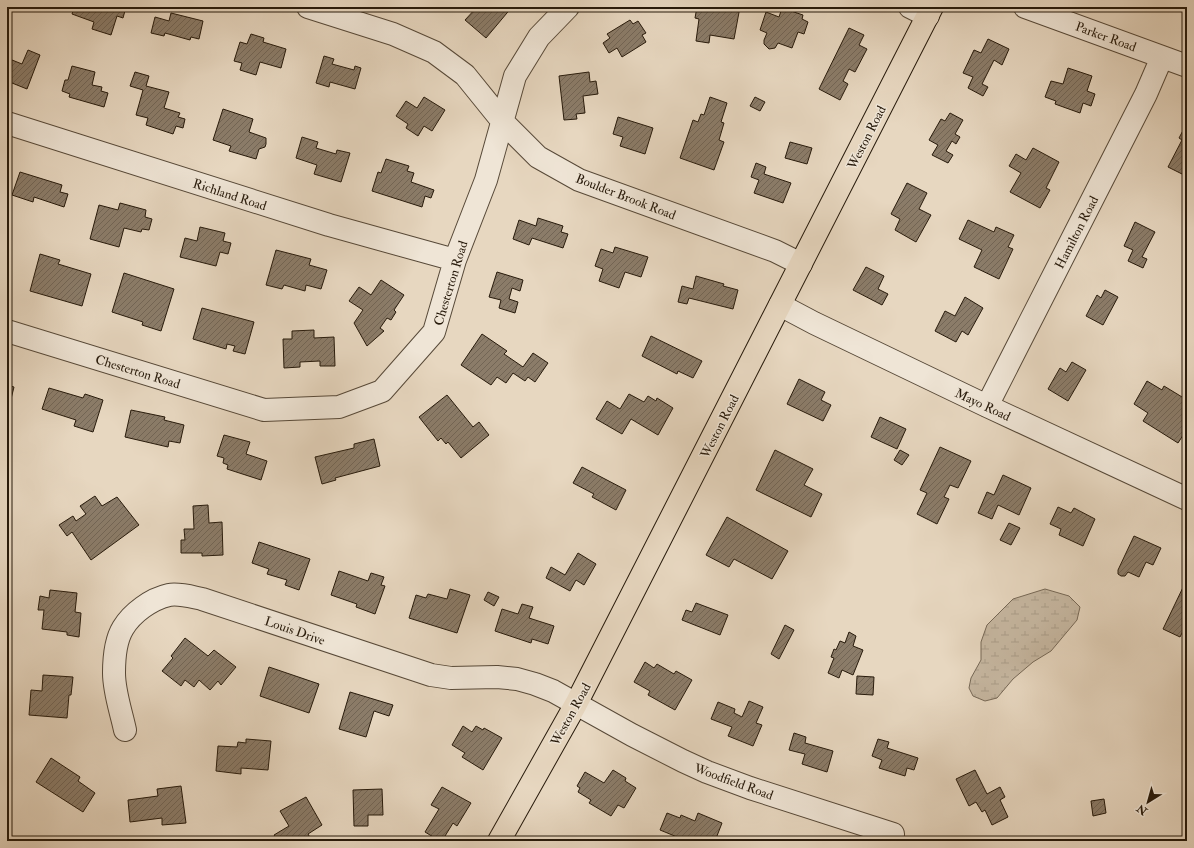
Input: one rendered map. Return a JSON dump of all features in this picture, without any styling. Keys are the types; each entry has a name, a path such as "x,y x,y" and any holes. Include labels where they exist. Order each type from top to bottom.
{"main road":[{"name":"Weston Road","path":"499,841 576,704 801,264 923,10"}],"street":[{"name":"Boulder Brook Road","path":"308,7 393,34 434,52 465,75 502,122 538,157 579,180 775,251 801,264"},
{"name":"Chesterton Road","path":"7,331 264,410 340,407 382,391 434,332 455,260 486,180 515,76 539,36 568,7"},
{"name":"Parker Road","path":"1025,7 1187,66"},
{"name":"Hamilton Road","path":"987,406 1146,94 1162,56"},
{"name":"Richland Road","path":"7,123 329,225 455,260"},
{"name":"Mayo Road","path":"780,305 814,323 987,406 1187,498"},
{"name":"Louis Drive","path":"125,730 116,692 114,673 115,654 122,628 143,607 155,600 170,595 185,595 202,599 431,675 451,678 497,677 517,679 553,691 576,704"},
{"name":"Woodfield Road","path":"576,704 632,735 706,772 750,788 892,834 886,841"}],"green space":[{"path":"1045,589 1069,596 1080,607 1077,620 1051,651 1033,662 1013,679 997,698 985,701 973,696 969,688 971,678 981,660 981,642 987,625 1013,599"}],"building":[{"path":"66,7 126,7 123,18 117,16 111,35 92,29 94,22 72,14 73,11 65,9"},
{"path":"477,7 512,7 486,38 465,20"},
{"path":"697,7 740,7 734,39 710,35 709,43 696,41 699,19 695,18"},
{"path":"1187,7 1187,16 1183,15"},
{"path":"782,8 803,15 802,19 808,22 804,34 798,32 792,48 778,43 775,48 769,49 764,44 767,33 760,30 766,12 779,17"},
{"path":"171,13 203,21 199,39 191,37 190,40 165,33 164,36 151,33 155,17 169,21"},
{"path":"630,20 633,24 638,21 646,33 642,35 646,42 622,57 617,48 609,53 603,43 610,38 607,34"},
{"path":"849,28 864,35 859,45 867,49 855,72 849,69 843,81 848,84 840,100 819,89"},
{"path":"251,34 264,38 263,42 286,49 281,68 260,62 256,75 240,70 242,63 234,61 240,42 247,44"},
{"path":"988,39 1009,49 1002,65 994,60 982,84 988,87 983,96 968,88 973,77 963,73 974,50 981,53"},
{"path":"28,50 40,55 27,89 7,81 7,58 22,64"},
{"path":"324,56 334,59 332,64 354,70 355,66 361,68 355,89 330,82 329,87 316,83"},
{"path":"72,66 95,72 92,85 102,87 101,91 108,93 104,107 69,97 70,94 62,91 65,80 68,80"},
{"path":"1068,68 1092,76 1087,91 1095,94 1091,106 1083,103 1080,113 1055,104 1056,101 1045,97 1051,81 1063,84"},
{"path":"135,72 149,76 146,86 169,92 164,108 180,113 178,117 185,119 183,128 176,126 173,134 146,125 148,118 136,115 143,90 130,86"},
{"path":"589,72 590,82 596,81 598,94 583,96 585,113 576,114 577,119 564,120 559,76"},
{"path":"424,97 445,110 432,131 424,126 418,136 406,128 408,124 396,116 406,101 417,108"},
{"path":"710,97 727,103 721,122 724,123 719,140 724,142 714,170 680,158 693,120 698,122 701,114 704,115"},
{"path":"755,97 765,102 760,111 750,106"},
{"path":"223,109 253,119 249,132 266,138 265,147 259,149 256,159 229,151 231,146 213,140"},
{"path":"950,113 963,120 955,134 960,137 956,144 952,141 946,151 953,155 948,163 932,155 938,145 929,140 941,119 945,121"},
{"path":"618,117 653,128 645,154 620,146 623,137 613,134"},
{"path":"1187,123 1187,151 1184,157 1187,159 1187,164 1182,174 1168,167 1182,140 1179,138"},
{"path":"302,137 318,142 316,148 336,154 337,150 350,153 341,182 314,174 317,165 296,158"},
{"path":"790,142 812,148 807,164 785,158"},
{"path":"1033,148 1059,162 1046,188 1050,190 1040,208 1010,192 1021,173 1009,166 1016,154 1026,160"},
{"path":"386,159 409,166 407,171 414,173 411,182 434,190 431,198 425,196 422,207 372,191 378,172 381,173"},
{"path":"756,163 766,167 764,174 791,183 783,203 754,193 759,180 751,177"},
{"path":"20,172 62,185 60,192 68,194 64,207 34,197 33,202 12,195"},
{"path":"907,183 927,193 919,209 931,215 916,242 895,230 900,219 891,214"},
{"path":"120,203 146,210 145,217 152,219 149,230 142,229 141,232 124,228 119,247 90,239 99,205 118,210"},
{"path":"538,218 563,226 561,232 568,234 563,248 532,238 529,245 513,239 519,220 536,226"},
{"path":"968,220 994,232 996,227 1014,235 1008,247 1013,249 999,279 974,267 982,250 959,239"},
{"path":"1135,222 1155,232 1142,257 1147,259 1143,268 1128,261 1133,250 1124,246"},
{"path":"200,227 225,233 223,241 231,243 228,254 220,252 216,266 180,257 185,238 197,241"},
{"path":"615,247 648,257 641,277 625,272 619,288 599,281 603,269 595,266 601,249 613,253"},
{"path":"276,250 311,259 309,265 327,270 321,289 306,285 305,291 284,285 282,289 266,285"},
{"path":"40,254 60,260 58,264 91,274 82,306 30,291"},
{"path":"866,267 884,276 878,289 888,294 882,305 853,290"},
{"path":"497,272 523,280 520,291 512,288 509,299 518,302 515,313 499,308 501,300 489,297"},
{"path":"124,273 174,289 161,331 142,325 143,322 112,312"},
{"path":"696,276 724,284 723,286 738,290 733,309 689,298 687,304 678,302 682,286 693,289"},
{"path":"381,280 404,295 394,310 396,312 391,320 387,318 380,328 384,331 367,346 354,323 363,310 349,301 359,287 371,295"},
{"path":"1105,290 1118,297 1103,325 1086,316 1097,295 1101,298"},
{"path":"965,297 983,308 968,335 962,331 956,342 935,331 945,311 955,316"},
{"path":"202,308 254,322 245,354 233,351 235,346 227,344 226,349 193,339"},
{"path":"314,330 314,338 334,337 335,366 320,366 320,361 300,362 300,367 284,368 283,339 292,339 292,331"},
{"path":"482,334 507,351 504,354 523,367 533,353 548,363 535,382 528,377 525,381 513,373 506,383 497,377 491,385 461,365"},
{"path":"651,336 702,361 693,378 678,371 677,374 642,356"},
{"path":"1072,362 1086,370 1068,401 1048,389 1060,368 1066,372"},
{"path":"799,379 825,392 821,400 831,405 823,421 787,404"},
{"path":"1147,381 1162,390 1164,386 1187,400 1187,429 1178,443 1143,421 1148,413 1134,404"},
{"path":"7,385 14,387 11,399 7,398"},
{"path":"49,388 83,398 85,394 103,400 93,432 74,426 76,420 42,409"},
{"path":"629,394 644,402 648,396 656,401 657,398 673,408 658,435 631,419 622,434 596,419 607,401 620,409"},
{"path":"447,395 473,427 479,422 489,435 461,458 448,442 446,444 441,438 438,441 419,417"},
{"path":"131,410 165,417 164,420 184,425 180,443 169,441 168,447 125,437"},
{"path":"880,417 906,429 897,449 871,437"},
{"path":"224,435 250,442 246,454 267,461 261,480 227,469 228,465 223,463 224,458 217,456"},
{"path":"374,439 380,466 335,478 336,480 322,484 315,457 354,448 354,444"},
{"path":"940,447 971,461 958,488 950,485 944,497 949,499 937,524 917,514 927,493 920,490"},
{"path":"775,450 813,469 804,485 822,494 811,517 756,490"},
{"path":"900,450 909,455 902,465 894,460"},
{"path":"582,467 626,490 616,510 592,497 594,494 573,483"},
{"path":"1003,475 1031,488 1019,515 998,505 992,519 978,513 987,492 994,495"},
{"path":"95,496 102,506 117,497 139,525 91,560 72,532 67,536 59,525 73,516 76,521 86,514 80,506"},
{"path":"208,505 209,523 222,522 223,555 202,556 202,553 181,553 181,540 185,540 184,529 194,529 193,506"},
{"path":"1058,507 1071,513 1074,508 1095,519 1083,546 1059,535 1061,529 1050,524"},
{"path":"727,517 788,551 772,579 734,559 729,567 706,555"},
{"path":"1009,523 1020,528 1011,545 1000,540"},
{"path":"1134,536 1161,548 1153,565 1146,562 1139,577 1128,572 1125,576 1121,576 1118,574 1118,570"},
{"path":"259,542 310,559 299,590 285,585 287,580 267,574 269,569 252,563"},
{"path":"578,553 596,564 584,585 576,580 570,591 546,578 551,567 565,575"},
{"path":"339,571 368,581 371,573 384,577 381,585 385,586 375,614 356,607 357,604 331,595"},
{"path":"1187,579 1187,625 1180,637 1163,629"},
{"path":"450,589 470,595 457,633 409,618 416,595 426,598 428,594 447,599"},
{"path":"50,590 77,593 75,612 81,613 79,637 67,635 67,632 42,629 44,610 38,610 40,596 49,598"},
{"path":"488,592 499,597 494,606 484,600"},
{"path":"696,603 728,615 720,635 682,620 686,610 692,612"},
{"path":"522,604 533,607 529,618 554,626 548,644 532,639 531,643 495,631 502,609 518,614"},
{"path":"785,625 794,630 779,659 771,654"},
{"path":"849,632 856,636 853,646 863,650 853,675 842,670 839,678 828,673 834,658 831,657 834,649 836,650 840,641 845,643"},
{"path":"185,638 208,656 214,650 236,667 221,685 218,681 210,690 199,680 194,687 185,680 181,686 162,671 173,658 171,656"},
{"path":"645,662 654,668 657,664 674,674 676,671 692,680 675,710 648,695 650,691 634,682"},
{"path":"269,667 319,684 309,713 260,696"},
{"path":"43,675 73,677 71,695 69,695 67,718 29,715 31,690 42,691"},
{"path":"857,676 874,677 873,695 856,694"},
{"path":"350,692 393,705 389,716 374,711 366,737 339,729"},
{"path":"749,701 763,707 756,723 762,725 753,746 728,736 732,727 711,719 718,702 735,709 734,713 742,717"},
{"path":"463,726 472,732 476,726 483,730 484,728 502,738 483,770 462,757 465,753 452,745"},
{"path":"794,733 806,737 805,743 833,751 827,772 802,764 805,754 789,750"},
{"path":"246,739 271,741 268,770 241,768 241,774 216,771 218,746 237,747 238,742 246,743"},
{"path":"878,739 889,742 887,748 918,758 914,770 907,768 905,776 879,768 882,760 872,756"},
{"path":"51,758 80,777 78,781 95,793 83,812 36,782"},
{"path":"613,770 626,778 625,781 636,788 624,808 618,805 611,816 589,803 591,800 578,792 580,788 577,786 585,772 604,783"},
{"path":"975,770 987,794 1000,787 1005,797 1000,800 1008,817 992,825 985,810 982,812 976,802 969,806 956,779"},
{"path":"181,786 186,823 162,825 162,818 130,822 128,800 158,796 157,789"},
{"path":"442,787 471,803 457,826 453,823 442,841 440,841 425,832 439,809 431,805"},
{"path":"382,789 383,815 368,815 368,826 354,826 353,790"},
{"path":"306,797 322,825 308,834 312,841 278,841 274,835 289,826 280,811"},
{"path":"1104,799 1106,813 1093,816 1091,801"},
{"path":"667,813 680,818 681,815 695,821 698,813 722,823 715,841 687,841 660,830"}]}
